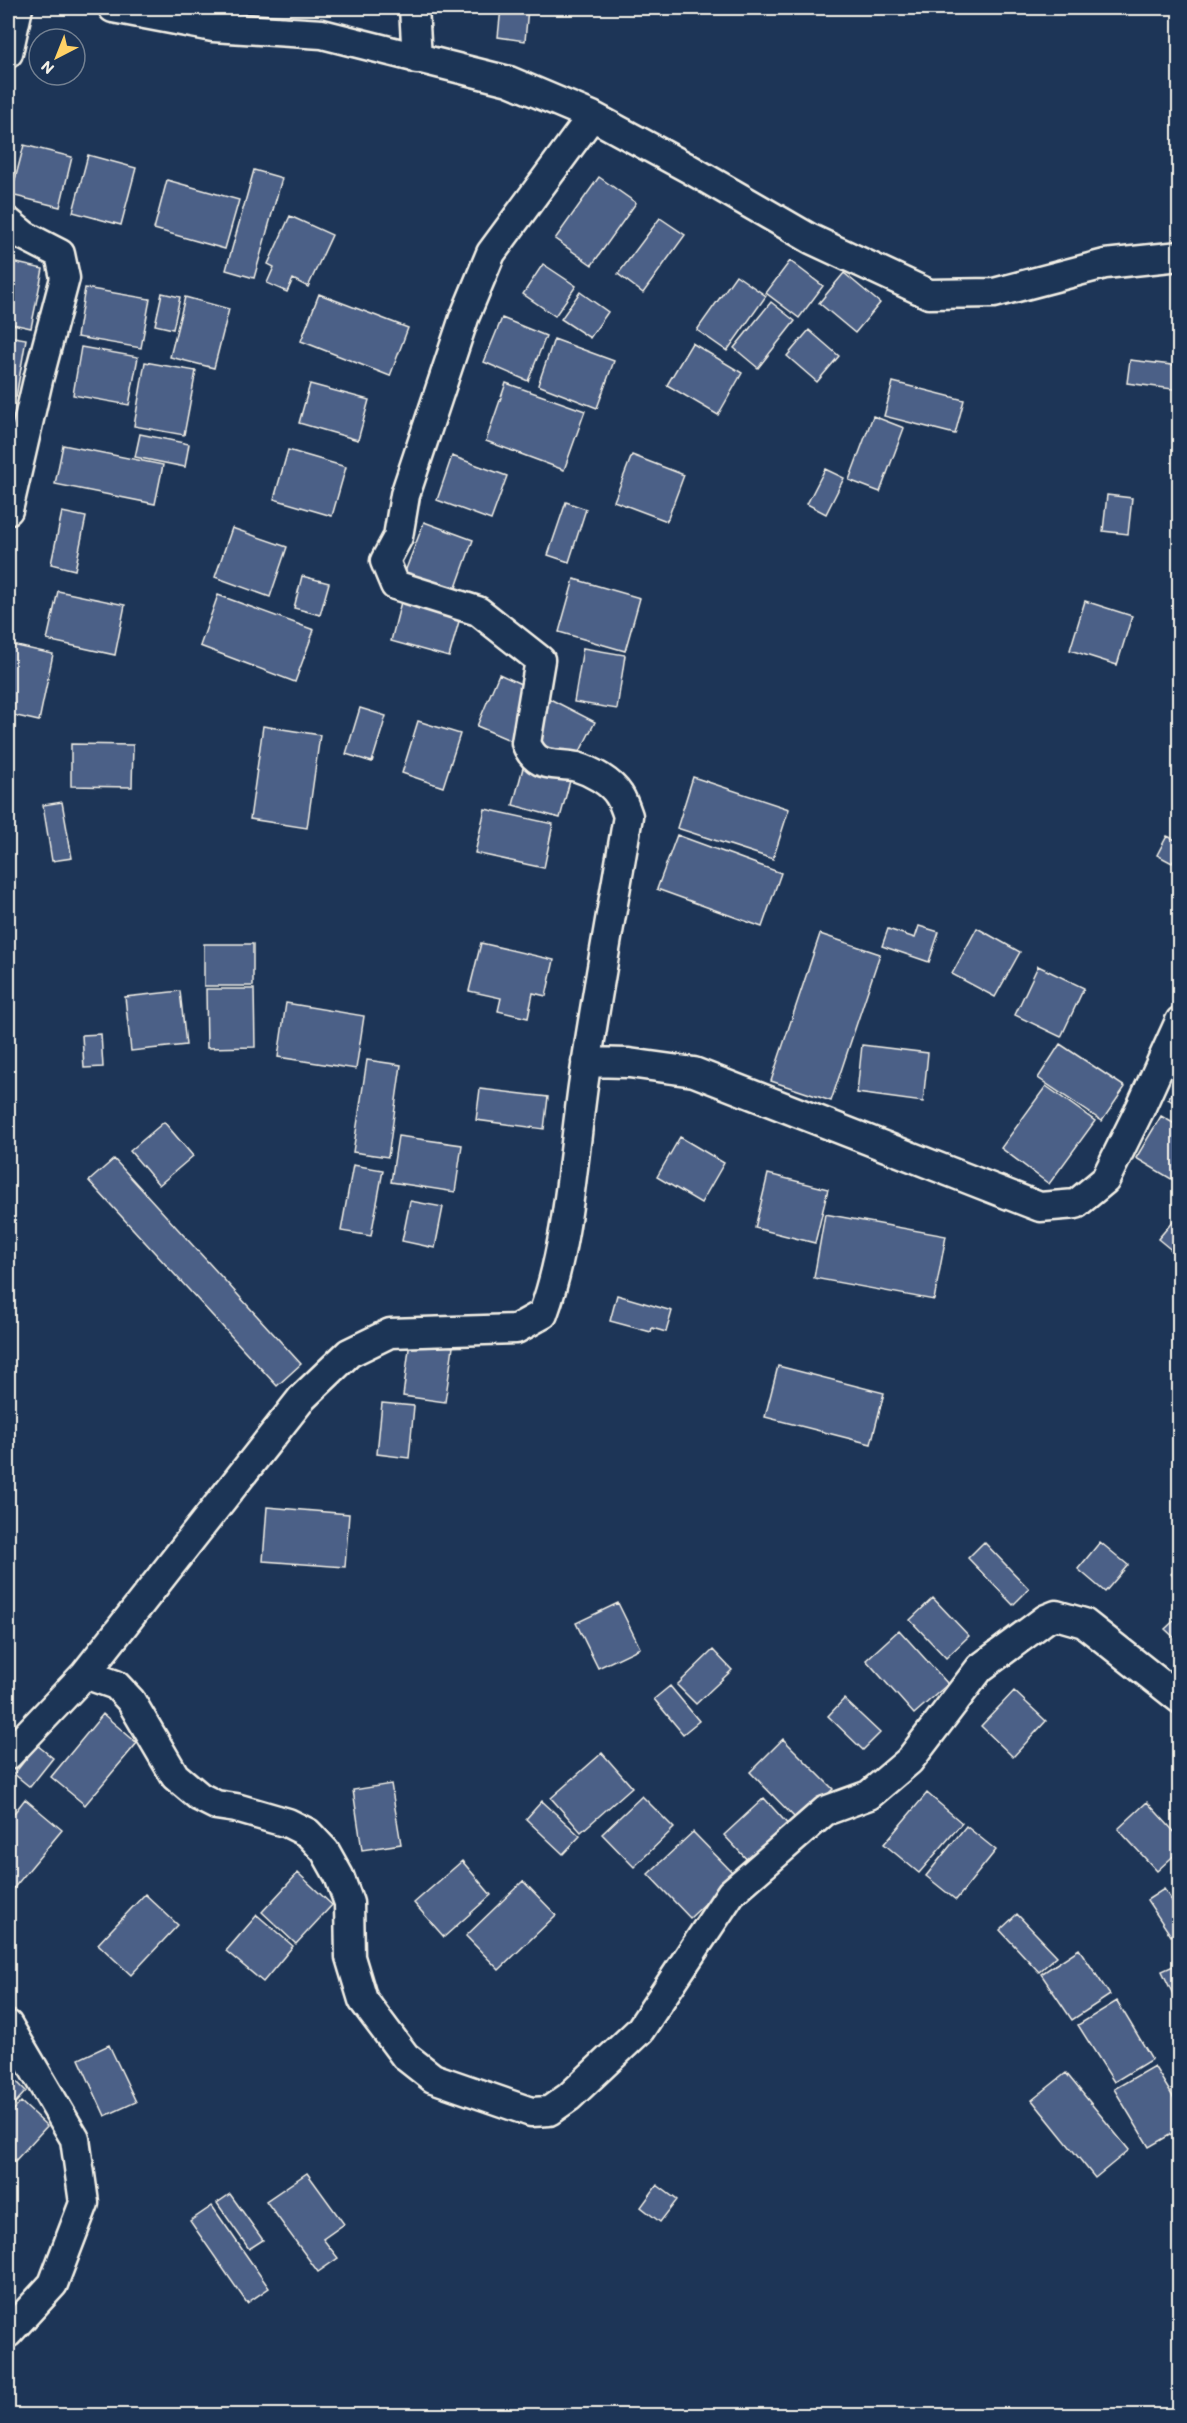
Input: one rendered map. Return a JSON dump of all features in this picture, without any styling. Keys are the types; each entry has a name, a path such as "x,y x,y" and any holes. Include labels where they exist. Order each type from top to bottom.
{"street":[{"path":"8,53 18,8"},
{"path":"113,8 213,27 322,34 509,81 592,116 811,239 929,294 994,293 1105,264 1179,256"},
{"path":"414,8 417,59"},
{"path":"8,1755 85,1674 302,1398 349,1353 390,1333 516,1329 543,1314 552,1289 563,1230 586,1062 628,816 619,794 596,775 576,767 549,765 531,755 526,743 540,660 478,611 395,585 385,561 398,537 405,495 464,318 492,253 592,116"},
{"path":"8,222 25,236 60,254 65,278 38,380 8,510"},
{"path":"586,1062 629,1063 693,1072 1040,1207 1076,1204 1105,1180 1141,1107 1179,1021"},
{"path":"85,1674 116,1685 131,1701 175,1776 200,1797 216,1805 236,1808 288,1823 308,1833 325,1851 339,1876 349,1903 350,1957 363,2000 405,2056 433,2078 531,2112 549,2111 569,2097 640,2030 731,1893 825,1812 869,1795 909,1761 980,1668 1046,1619 1056,1615 1084,1623 1179,1699"},
{"path":"8,2025 75,2139 84,2203 53,2284 8,2333"}],"building":[{"path":"501,8 528,8 525,41 498,37"},
{"path":"24,145 72,157 60,207 11,195"},
{"path":"88,155 136,168 121,225 73,212"},
{"path":"254,170 282,178 254,278 226,270"},
{"path":"599,177 636,203 592,265 555,239"},
{"path":"167,180 239,200 225,249 154,229"},
{"path":"290,216 332,235 308,287 293,279 287,292 267,283 274,267 268,264"},
{"path":"660,218 685,235 643,293 618,274"},
{"path":"8,261 43,269 31,328 8,323"},
{"path":"790,261 823,286 799,318 766,293"},
{"path":"543,264 576,286 555,316 523,294"},
{"path":"844,273 880,303 855,333 819,303"},
{"path":"736,275 766,296 727,351 697,330"},
{"path":"85,288 150,299 141,348 77,337"},
{"path":"580,292 608,312 590,338 561,319"},
{"path":"162,293 180,297 173,329 155,325"},
{"path":"319,294 408,328 390,376 301,341"},
{"path":"185,297 229,309 214,368 170,357"},
{"path":"771,302 795,321 758,368 734,348"},
{"path":"502,318 546,336 528,381 484,362"},
{"path":"809,330 839,356 817,382 787,356"},
{"path":"8,336 26,339 16,397 8,396"},
{"path":"554,339 614,361 597,408 538,385"},
{"path":"692,343 742,373 718,415 667,385"},
{"path":"81,347 138,357 129,405 73,395"},
{"path":"1130,360 1180,366 1180,390 1127,383"},
{"path":"145,362 196,371 184,435 134,426"},
{"path":"893,382 964,400 955,434 884,416"},
{"path":"506,383 585,411 564,470 486,441"},
{"path":"310,384 369,400 358,440 299,423"},
{"path":"873,416 904,428 880,492 849,480"},
{"path":"8,426 11,427 8,447"},
{"path":"140,434 189,444 185,467 135,457"},
{"path":"63,445 163,465 155,504 55,484"},
{"path":"288,450 346,467 332,516 274,499"},
{"path":"632,455 684,475 667,521 614,501"},
{"path":"452,456 507,476 491,520 437,500"},
{"path":"825,469 844,478 826,514 807,504"},
{"path":"1107,495 1132,498 1128,534 1103,531"},
{"path":"566,502 586,509 569,562 548,555"},
{"path":"62,512 86,517 75,570 51,564"},
{"path":"424,522 473,540 453,596 403,577"},
{"path":"232,528 287,547 270,597 215,577"},
{"path":"302,576 329,583 320,615 294,608"},
{"path":"574,579 640,598 625,651 559,632"},
{"path":"58,591 125,605 115,655 47,640"},
{"path":"218,595 314,630 295,682 200,646"},
{"path":"402,598 461,614 449,657 391,641"},
{"path":"1085,601 1132,616 1117,665 1070,650"},
{"path":"8,644 53,654 39,721 8,714"},
{"path":"583,648 625,655 617,709 574,702"},
{"path":"499,674 534,690 512,741 477,726"},
{"path":"550,699 595,722 574,763 529,740"},
{"path":"360,708 386,716 372,762 346,754"},
{"path":"418,721 460,734 443,787 402,773"},
{"path":"263,726 320,735 307,828 250,819"},
{"path":"71,744 133,745 132,787 71,786"},
{"path":"524,764 571,777 560,818 513,805"},
{"path":"693,777 789,809 773,859 677,828"},
{"path":"62,802 72,858 52,861 43,805"},
{"path":"485,809 553,824 544,868 475,853"},
{"path":"677,835 781,873 762,927 657,889"},
{"path":"1167,836 1180,842 1180,849 1172,863 1157,855"},
{"path":"919,926 939,932 929,962 882,946 888,929 915,938"},
{"path":"977,928 1020,952 995,997 952,974"},
{"path":"820,934 880,954 831,1101 771,1081"},
{"path":"481,943 554,960 546,996 533,993 528,1018 498,1011 501,998 469,991"},
{"path":"204,944 253,944 253,986 204,986"},
{"path":"1038,966 1084,988 1061,1037 1015,1015"},
{"path":"206,989 254,989 255,1047 207,1048"},
{"path":"180,991 186,1045 131,1051 125,997"},
{"path":"286,1003 364,1016 356,1069 278,1057"},
{"path":"101,1034 103,1067 84,1068 82,1035"},
{"path":"1060,1044 1125,1087 1102,1121 1038,1078"},
{"path":"862,1045 928,1053 923,1102 857,1093"},
{"path":"367,1060 401,1065 388,1157 353,1152"},
{"path":"1180,1080 1180,1106 1168,1099"},
{"path":"1046,1086 1095,1121 1049,1184 1001,1148"},
{"path":"480,1089 548,1097 544,1129 476,1120"},
{"path":"1161,1116 1180,1127 1180,1180 1178,1183 1136,1158"},
{"path":"164,1122 193,1156 159,1185 130,1151"},
{"path":"398,1136 462,1145 455,1192 391,1182"},
{"path":"680,1137 724,1163 701,1203 657,1177"},
{"path":"114,1159 301,1364 277,1386 89,1181"},
{"path":"353,1165 383,1170 371,1236 341,1231"},
{"path":"768,1174 828,1189 815,1243 755,1228"},
{"path":"410,1201 443,1207 435,1248 402,1241"},
{"path":"1180,1213 1180,1257 1158,1239"},
{"path":"825,1214 946,1236 934,1300 814,1278"},
{"path":"617,1295 672,1311 666,1332 652,1328 651,1332 610,1321"},
{"path":"410,1341 453,1347 445,1402 403,1396"},
{"path":"778,1366 884,1393 871,1444 765,1417"},
{"path":"382,1403 414,1406 409,1458 377,1454"},
{"path":"267,1507 349,1514 345,1567 263,1561"},
{"path":"984,1542 1029,1589 1013,1605 968,1558"},
{"path":"1100,1542 1128,1565 1105,1592 1078,1569"},
{"path":"1180,1565 1180,1583 1171,1574"},
{"path":"933,1598 969,1636 946,1658 910,1620"},
{"path":"618,1603 640,1648 598,1668 576,1623"},
{"path":"1180,1615 1180,1643 1165,1629"},
{"path":"899,1630 948,1684 914,1714 866,1660"},
{"path":"713,1650 732,1670 696,1704 677,1685"},
{"path":"670,1686 699,1721 683,1734 654,1699"},
{"path":"1014,1691 1046,1721 1013,1757 981,1726"},
{"path":"844,1699 880,1733 863,1750 828,1716"},
{"path":"103,1714 137,1743 85,1805 51,1777"},
{"path":"783,1739 833,1789 799,1822 750,1772"},
{"path":"37,1745 53,1758 30,1787 14,1774"},
{"path":"602,1753 632,1787 581,1832 551,1798"},
{"path":"391,1784 401,1844 362,1850 353,1790"},
{"path":"927,1793 962,1823 919,1873 884,1844"},
{"path":"642,1796 674,1828 634,1867 602,1834"},
{"path":"764,1798 791,1828 751,1864 724,1835"},
{"path":"25,1799 62,1830 8,1895 8,1821"},
{"path":"542,1801 580,1836 563,1854 526,1819"},
{"path":"1147,1802 1180,1838 1180,1850 1157,1871 1118,1829"},
{"path":"966,1826 996,1850 956,1900 926,1876"},
{"path":"693,1832 735,1875 690,1918 648,1874"},
{"path":"462,1861 491,1895 444,1937 414,1903"},
{"path":"298,1873 332,1905 296,1944 262,1912"},
{"path":"523,1881 556,1915 499,1970 466,1936"},
{"path":"1164,1889 1180,1913 1180,1930 1171,1936 1147,1900"},
{"path":"145,1894 178,1925 131,1975 98,1944"},
{"path":"1017,1914 1057,1956 1039,1972 1000,1930"},
{"path":"257,1915 293,1946 263,1982 226,1951"},
{"path":"1079,1949 1110,1995 1072,2020 1041,1974"},
{"path":"1180,1963 1180,2009 1162,1971"},
{"path":"1117,2001 1152,2059 1114,2082 1078,2025"},
{"path":"109,2045 136,2102 105,2116 79,2059"},
{"path":"1154,2066 1180,2108 1180,2129 1149,2147 1114,2089"},
{"path":"8,2073 26,2091 8,2111"},
{"path":"1066,2073 1129,2150 1095,2178 1032,2100"},
{"path":"21,2102 47,2126 15,2161 8,2154 8,2116"},
{"path":"307,2173 344,2224 323,2239 338,2258 318,2272 266,2201"},
{"path":"657,2185 677,2200 660,2222 641,2207"},
{"path":"230,2194 263,2240 249,2249 217,2203"},
{"path":"212,2206 269,2288 247,2303 190,2221"}]}
